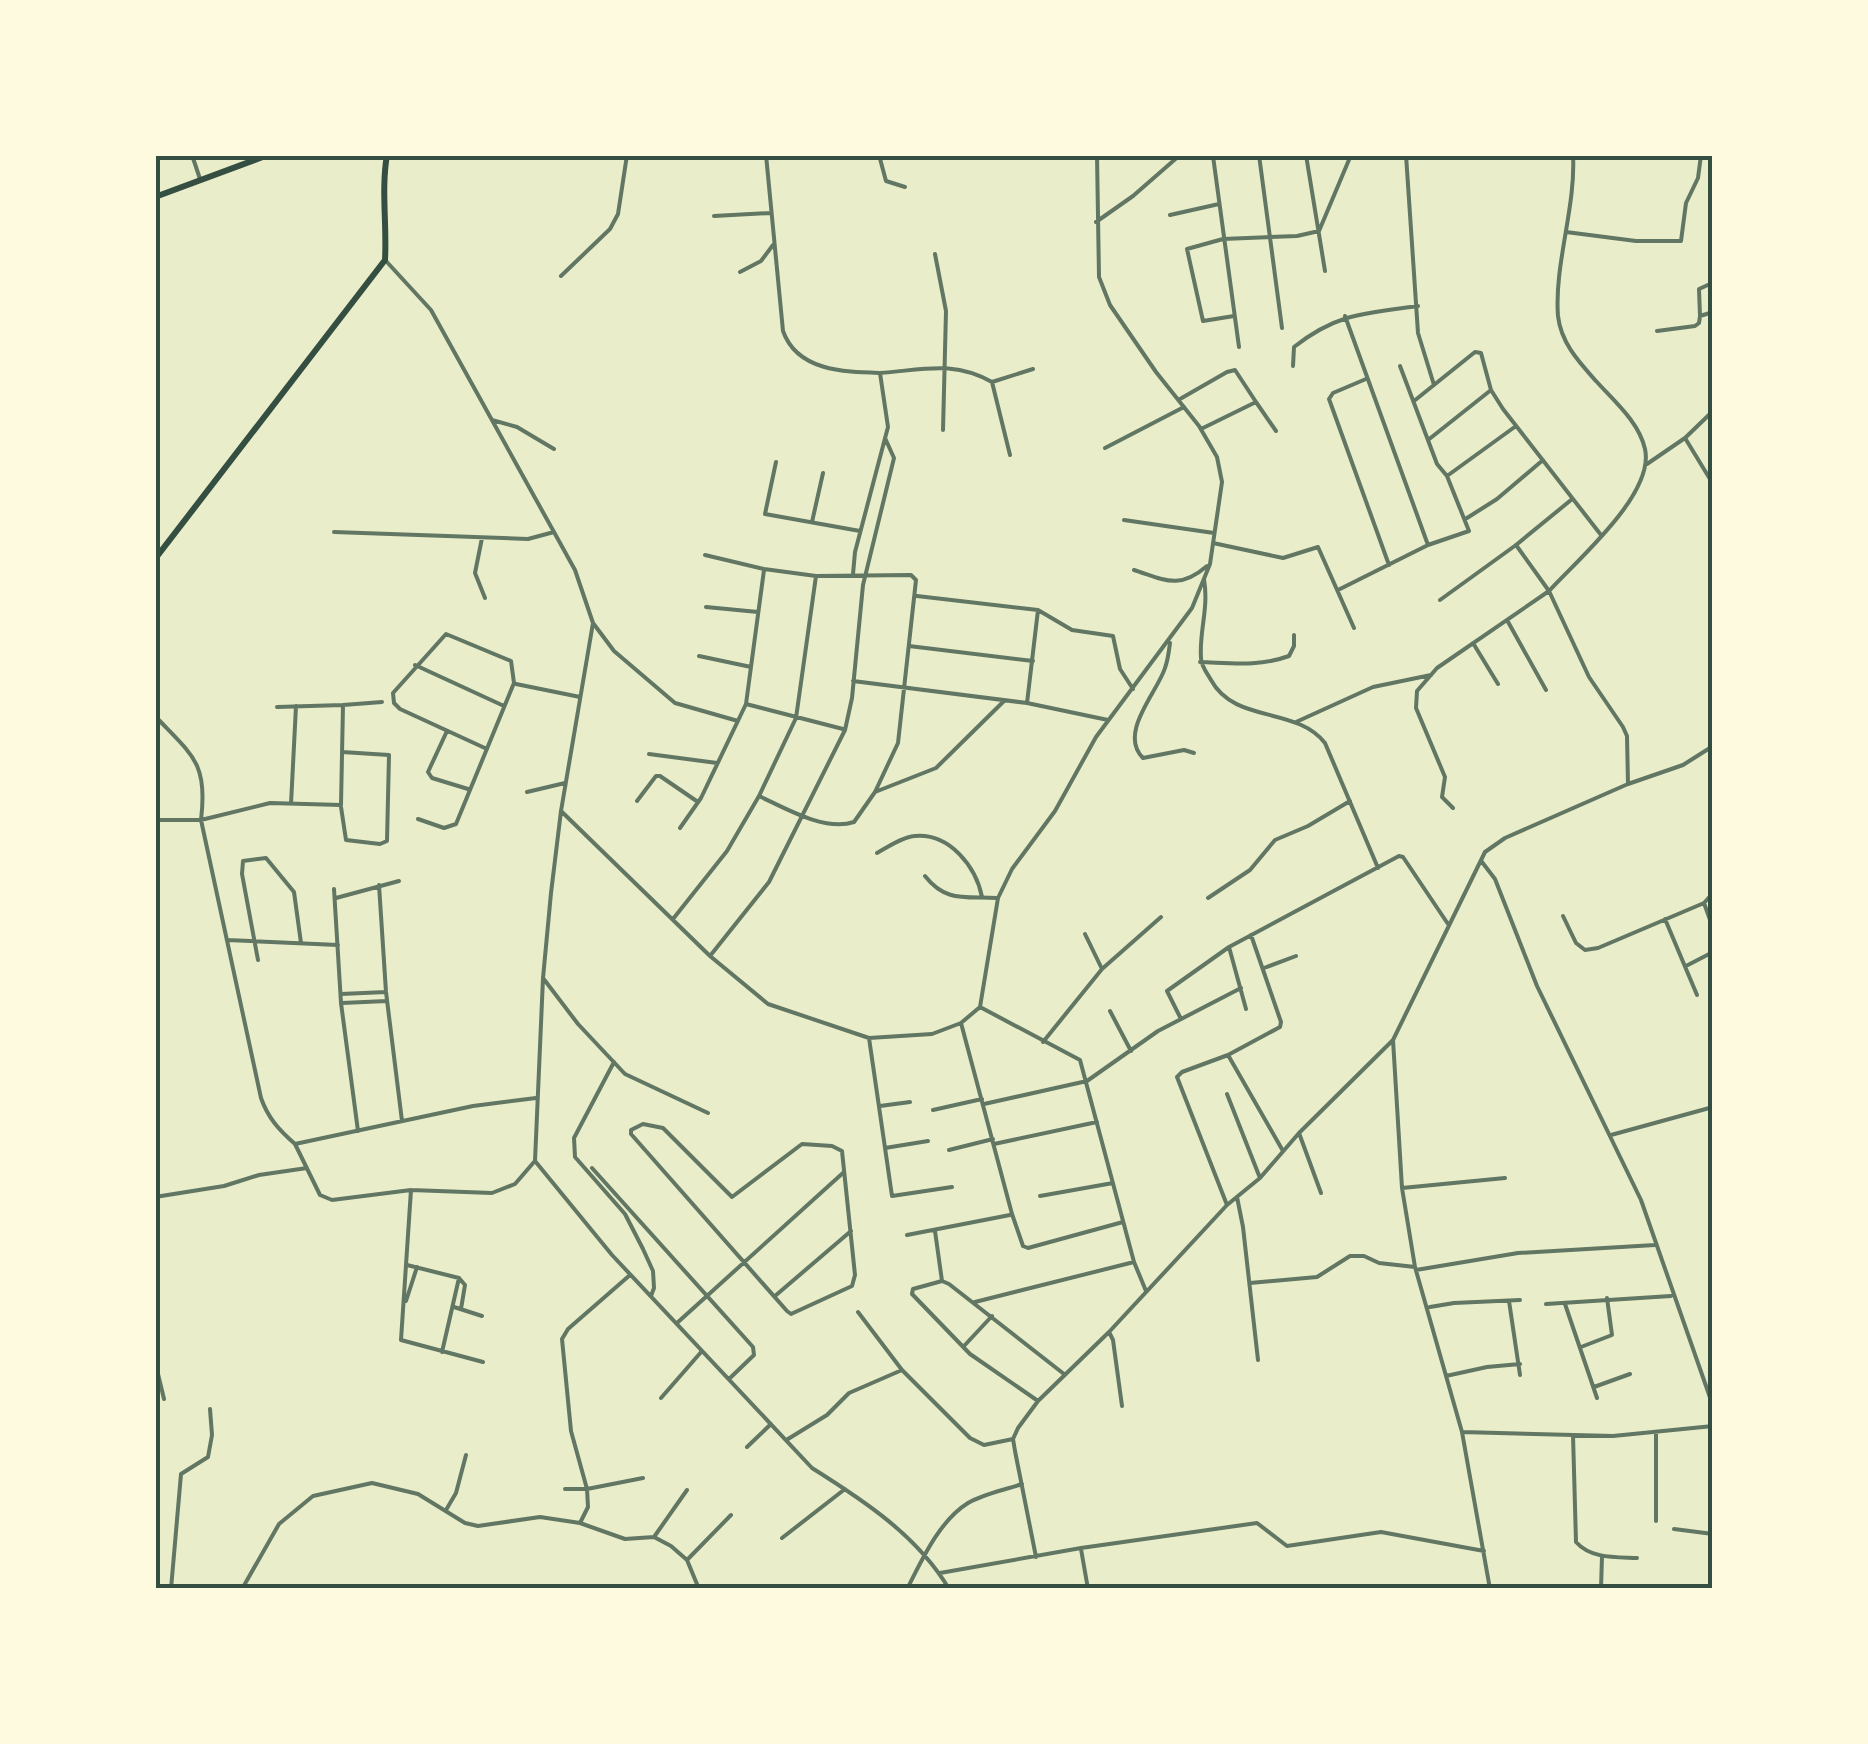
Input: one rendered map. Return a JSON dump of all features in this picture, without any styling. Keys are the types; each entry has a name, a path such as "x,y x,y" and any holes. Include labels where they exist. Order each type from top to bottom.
{"main road":[{"path":"155,198 268,155"},
{"path":"155,559 385,260 387,216 383,188 387,155"}],"street":[{"path":"192,155 201,181"},
{"path":"561,276 610,230 618,214 627,155"},
{"path":"766,155 773,245 787,343 804,359 840,372 945,368 974,372 992,382 1010,455"},
{"path":"879,155 886,181 906,187"},
{"path":"561,811 710,956 768,1004 869,1038 932,1034 961,1023 980,1007 998,898 1012,869 1056,812 1096,737 1192,608 1210,564 1222,482 1217,457 1201,429 1110,306 1100,278 1097,155"},
{"path":"1096,222 1180,155"},
{"path":"1258,155 1282,328"},
{"path":"1306,155 1325,271"},
{"path":"1318,231 1350,155"},
{"path":"1406,155 1420,344 1434,385"},
{"path":"1453,808 1442,798 1445,777 1416,708 1417,691 1431,675 1473,643 1549,591 1622,512 1639,486 1647,464 1638,431 1573,356 1558,316 1574,155"},
{"path":"1566,232 1636,241 1681,241 1686,203 1698,178 1701,155"},
{"path":"1213,156 1239,347"},
{"path":"1170,215 1219,204"},
{"path":"714,216 771,213"},
{"path":"1234,316 1203,321 1187,249 1223,239 1318,231"},
{"path":"740,272 761,261 773,245"},
{"path":"935,254 946,311 943,430"},
{"path":"385,260 432,310 575,570 593,623 614,651 675,703 738,721"},
{"path":"1657,331 1699,323 1699,288 1710,284"},
{"path":"1293,366 1294,347 1316,330 1345,316 1418,306"},
{"path":"1700,316 1713,312"},
{"path":"1345,316 1428,546"},
{"path":"1413,402 1478,351 1492,390 1516,426 1601,535"},
{"path":"1338,590 1428,546 1468,533 1400,366"},
{"path":"992,382 1033,368"},
{"path":"1178,400 1236,370 1276,432"},
{"path":"853,574 888,427 880,373"},
{"path":"1366,379 1329,399 1389,566"},
{"path":"1428,440 1492,390"},
{"path":"1201,429 1256,402"},
{"path":"1105,448 1184,408"},
{"path":"1647,464 1684,438 1713,410"},
{"path":"492,420 517,426 554,450"},
{"path":"1447,476 1516,426"},
{"path":"710,956 769,882 845,730 866,574 894,458 885,438"},
{"path":"1684,438 1713,484"},
{"path":"1465,519 1497,499 1543,460"},
{"path":"776,462 764,514 861,531"},
{"path":"812,522 822,473"},
{"path":"1440,600 1572,498"},
{"path":"1124,520 1214,534"},
{"path":"334,532 528,538 554,532"},
{"path":"482,538 474,573 485,598"},
{"path":"1213,543 1284,558 1318,547 1354,628"},
{"path":"1516,545 1549,591 1589,677 1624,726 1628,784"},
{"path":"705,555 816,576 911,575 916,580 898,743 875,792 854,822 840,825 802,815 758,796"},
{"path":"1134,570 1173,582 1197,574 1210,564"},
{"path":"680,828 698,802 746,704 764,569"},
{"path":"673,919 727,851 796,718 816,576"},
{"path":"1204,577 1208,603 1200,662 1216,690 1232,703 1316,732 1325,742 1378,868"},
{"path":"915,595 1038,610 1072,630 1113,636 1120,669 1132,689"},
{"path":"706,608 758,612"},
{"path":"1027,703 1038,610"},
{"path":"1507,620 1546,690"},
{"path":"593,623 565,783 542,978 535,1162 630,1274 812,1468 926,1553 949,1589"},
{"path":"418,818 452,828 470,790 514,683 511,661 452,634 442,636 393,693 394,703 486,749"},
{"path":"1200,662 1259,665 1276,661 1289,656 1294,635"},
{"path":"1171,638 1165,669 1138,721 1134,742 1143,758 1184,750 1194,753"},
{"path":"1473,643 1498,684"},
{"path":"908,646 1033,661"},
{"path":"699,656 751,666"},
{"path":"416,665 504,706"},
{"path":"1296,722 1372,688 1431,675"},
{"path":"853,681 1027,703 1108,720"},
{"path":"514,683 580,697"},
{"path":"277,706 382,702"},
{"path":"875,792 936,768 1003,702"},
{"path":"746,704 845,730"},
{"path":"342,752 390,755 386,841 346,840 341,806 342,752 343,705"},
{"path":"292,804 296,706"},
{"path":"155,716 202,773 201,820 261,1098 267,1115 295,1144 320,1195 332,1200 411,1190 492,1193 515,1184 535,1162"},
{"path":"447,731 428,772 432,778 470,790"},
{"path":"1036,1557 1013,1439 1038,1401 1393,1040 1486,852 1505,838 1628,784 1663,774 1713,746"},
{"path":"648,754 716,763"},
{"path":"637,802 660,776 698,802"},
{"path":"527,792 565,783"},
{"path":"1208,898 1250,870 1275,840 1350,801"},
{"path":"155,820 201,820 270,803 341,806"},
{"path":"877,853 916,836 938,841 966,858 978,878 982,897"},
{"path":"1181,1019 1166,992 1229,947 1398,856 1403,857 1448,924"},
{"path":"258,960 243,862 259,858 272,863 294,892 302,943"},
{"path":"1482,862 1494,879 1538,986 1640,1200 1713,1406"},
{"path":"925,876 947,896 998,898"},
{"path":"334,898 399,881"},
{"path":"379,885 386,992 402,1121"},
{"path":"334,889 340,994 358,1130"},
{"path":"1563,916 1576,943 1585,950 1704,903 1713,893"},
{"path":"1704,903 1713,928"},
{"path":"1043,1042 1102,969 1161,917"},
{"path":"1665,920 1698,995"},
{"path":"1085,934 1102,969"},
{"path":"1227,1205 1177,1077 1280,1027 1251,935"},
{"path":"227,940 338,946"},
{"path":"1229,947 1246,1008"},
{"path":"1686,966 1713,952"},
{"path":"1264,968 1296,956"},
{"path":"542,978 625,1074 708,1113"},
{"path":"932,1110 1086,1082 1181,1019 1241,988"},
{"path":"340,994 386,992"},
{"path":"341,1003 387,1002"},
{"path":"980,1007 1075,1056 1086,1082 1134,1262 1146,1291"},
{"path":"1110,1011 1130,1051"},
{"path":"961,1023 1019,1239 1028,1248 1123,1222"},
{"path":"869,1038 892,1196 952,1187"},
{"path":"1393,1040 1402,1188 1416,1269 1462,1432 1490,1589"},
{"path":"1228,1055 1283,1152"},
{"path":"614,1062 574,1138 573,1149 631,1224 653,1271 651,1296"},
{"path":"1227,1094 1260,1178"},
{"path":"295,1144 536,1098"},
{"path":"879,1106 910,1102"},
{"path":"1611,1136 1713,1107"},
{"path":"949,1150 1097,1122"},
{"path":"643,1124 663,1128 732,1198 802,1144 832,1146 842,1151 846,1161 851,1231 856,1274 852,1286 791,1314 630,1130 643,1124"},
{"path":"1299,1134 1321,1193"},
{"path":"885,1148 928,1141"},
{"path":"155,1197 309,1168"},
{"path":"592,1168 755,1350 729,1379"},
{"path":"676,1324 844,1172"},
{"path":"1402,1188 1505,1178"},
{"path":"1040,1196 1113,1182"},
{"path":"411,1190 401,1340 483,1362"},
{"path":"1236,1198 1258,1360"},
{"path":"907,1236 1012,1214"},
{"path":"775,1296 851,1231"},
{"path":"935,1231 942,1281 975,1302 1065,1374"},
{"path":"1250,1283 1317,1276 1350,1256 1416,1269 1518,1253 1655,1245"},
{"path":"975,1302 1134,1262"},
{"path":"407,1265 459,1278 465,1285 461,1309"},
{"path":"403,1312 416,1267"},
{"path":"580,1523 588,1506 588,1489 571,1431 562,1340 630,1274"},
{"path":"442,1352 459,1278"},
{"path":"942,1281 913,1290 912,1294 963,1347 1038,1401"},
{"path":"1546,1304 1672,1296"},
{"path":"1580,1347 1612,1335 1607,1298"},
{"path":"1428,1308 1520,1300"},
{"path":"1510,1301 1520,1375"},
{"path":"1565,1304 1598,1398"},
{"path":"454,1307 482,1316"},
{"path":"858,1312 902,1370 970,1438 984,1445 1013,1439"},
{"path":"963,1347 992,1316"},
{"path":"1108,1332 1114,1340 1122,1406"},
{"path":"155,1335 164,1400"},
{"path":"661,1398 702,1351"},
{"path":"1446,1376 1487,1366 1520,1364"},
{"path":"787,1440 828,1416 849,1392 902,1370"},
{"path":"1594,1387 1630,1374"},
{"path":"155,1583 168,1589 181,1474 208,1457 212,1434 210,1409"},
{"path":"748,1447 771,1424"},
{"path":"1462,1432 1656,1433 1713,1426"},
{"path":"1656,1433 1656,1521"},
{"path":"1572,1435 1579,1548 1602,1556 1637,1558"},
{"path":"446,1510 456,1494 466,1455"},
{"path":"566,1489 588,1489 642,1478"},
{"path":"242,1589 279,1524 314,1496 372,1484 418,1494 465,1523 478,1526 540,1518 580,1523 624,1539 654,1537 687,1560 699,1589"},
{"path":"907,1589 926,1553 953,1516 969,1502 1022,1484"},
{"path":"782,1538 845,1489"},
{"path":"654,1537 687,1490"},
{"path":"687,1560 731,1515"},
{"path":"940,1573 1257,1523 1287,1546 1381,1532 1484,1551"},
{"path":"1674,1529 1713,1534"},
{"path":"1081,1548 1088,1589"},
{"path":"1601,1589 1602,1556"}]}
